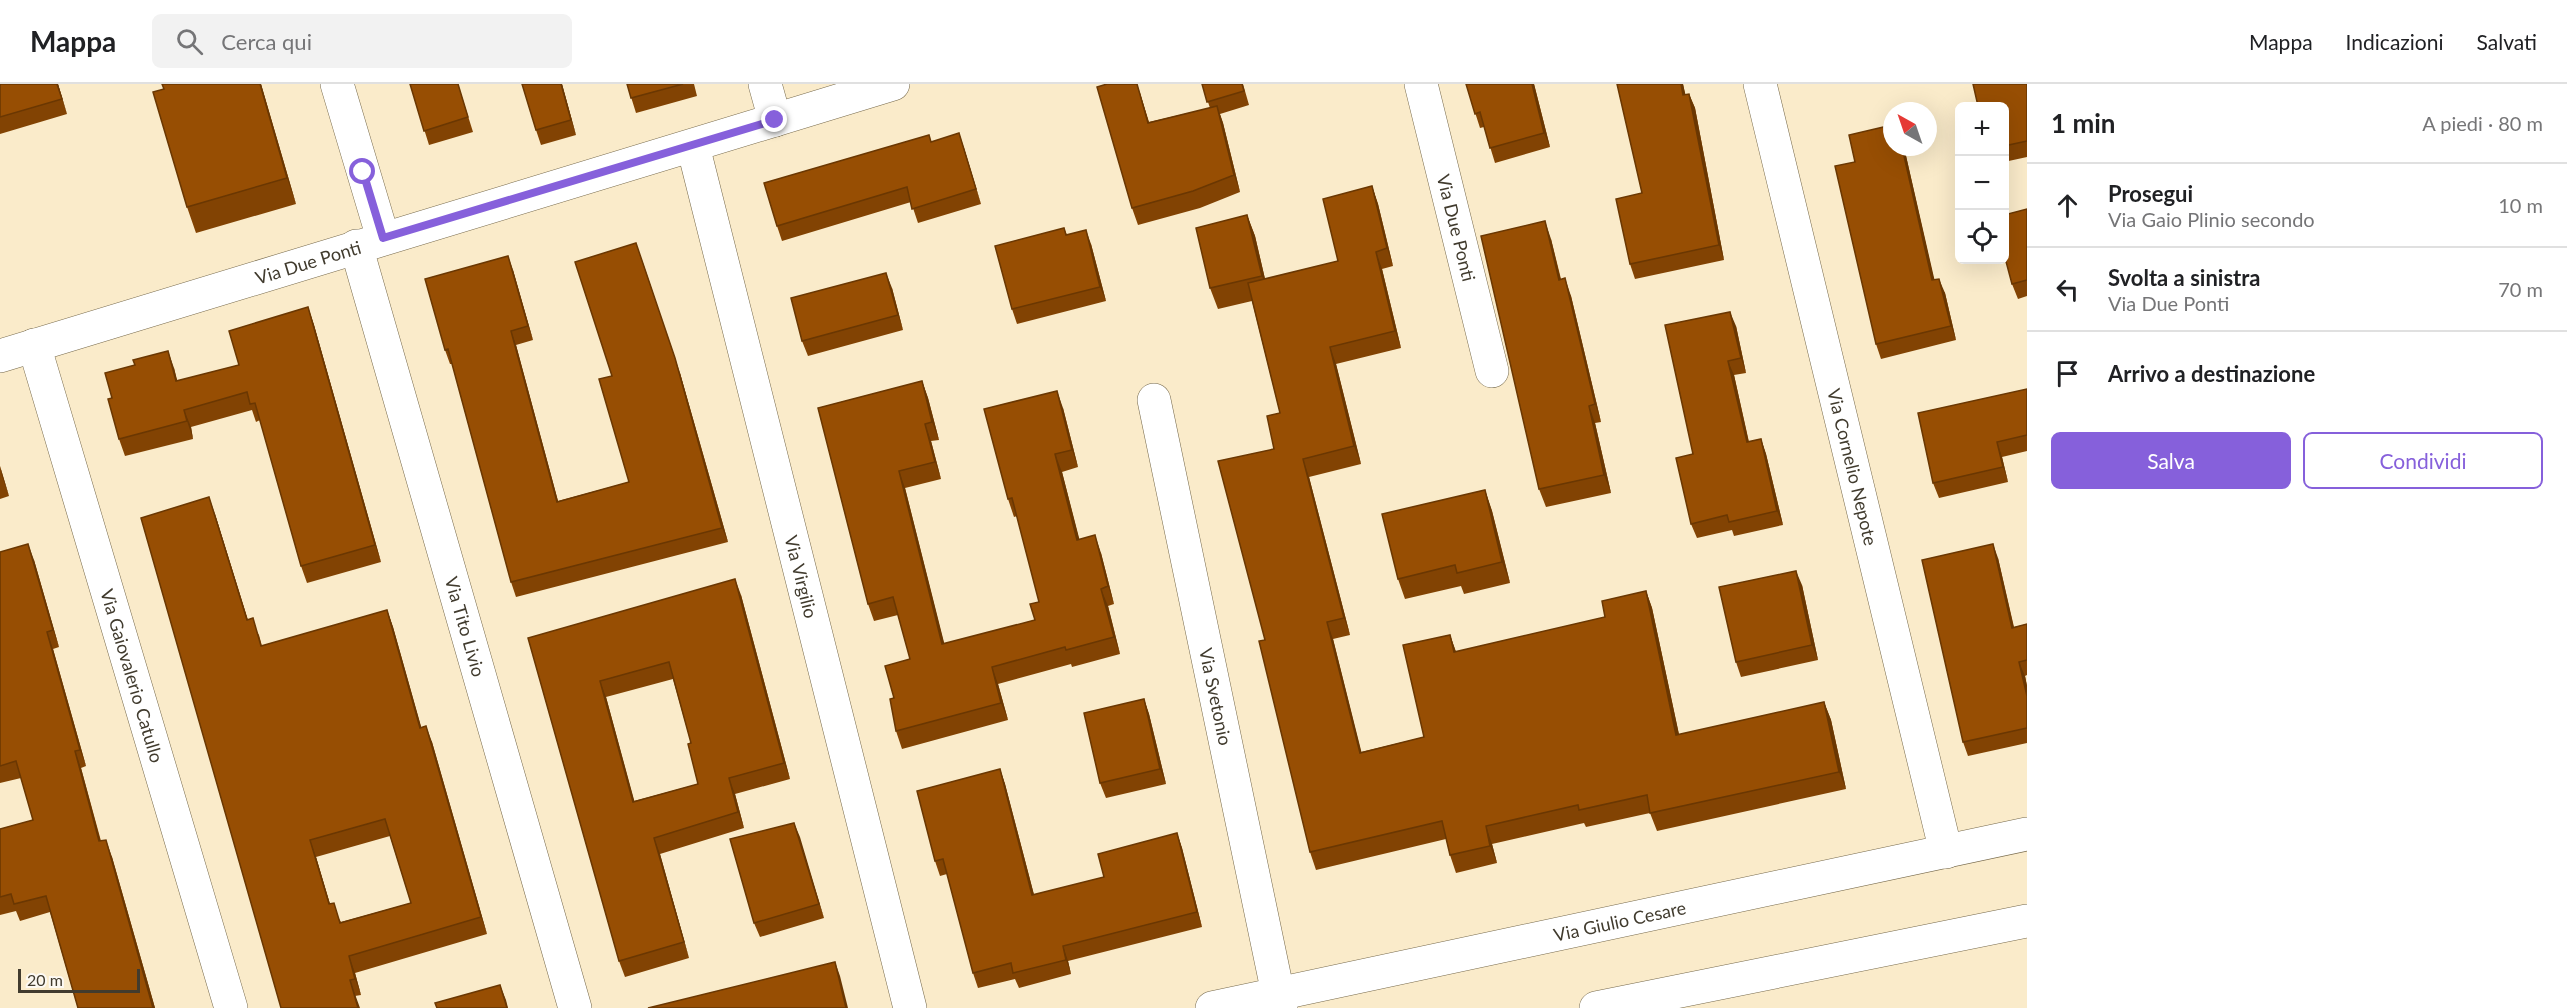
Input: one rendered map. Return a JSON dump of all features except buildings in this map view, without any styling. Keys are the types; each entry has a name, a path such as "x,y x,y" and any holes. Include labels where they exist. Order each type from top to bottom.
{"street":[{"name":"Via Tito Livio","path":"337,84 370,242 575,1008"},
{"path":"765,84 775,120"},
{"name":"Via Due Ponti","path":"0,356 893,84"},
{"name":"Via Due Ponti","path":"1420,84 1492,371"},
{"name":"Via Cornelio Nepote","path":"1760,84 1946,852"},
{"name":"Via Virgilio","path":"693,146 910,1008"},
{"name":"Via Gaiovalerio Catullo","path":"34,345 231,1008"},
{"name":"Via Svetonio","path":"1154,400 1279,1000"},
{"name":"Via Giulio Cesare","path":"1212,1008 1279,1000 2027,834"},
{"path":"1596,1008 2027,921"}],"route":[{"path":"363,172 383,238 775,120"}]}
